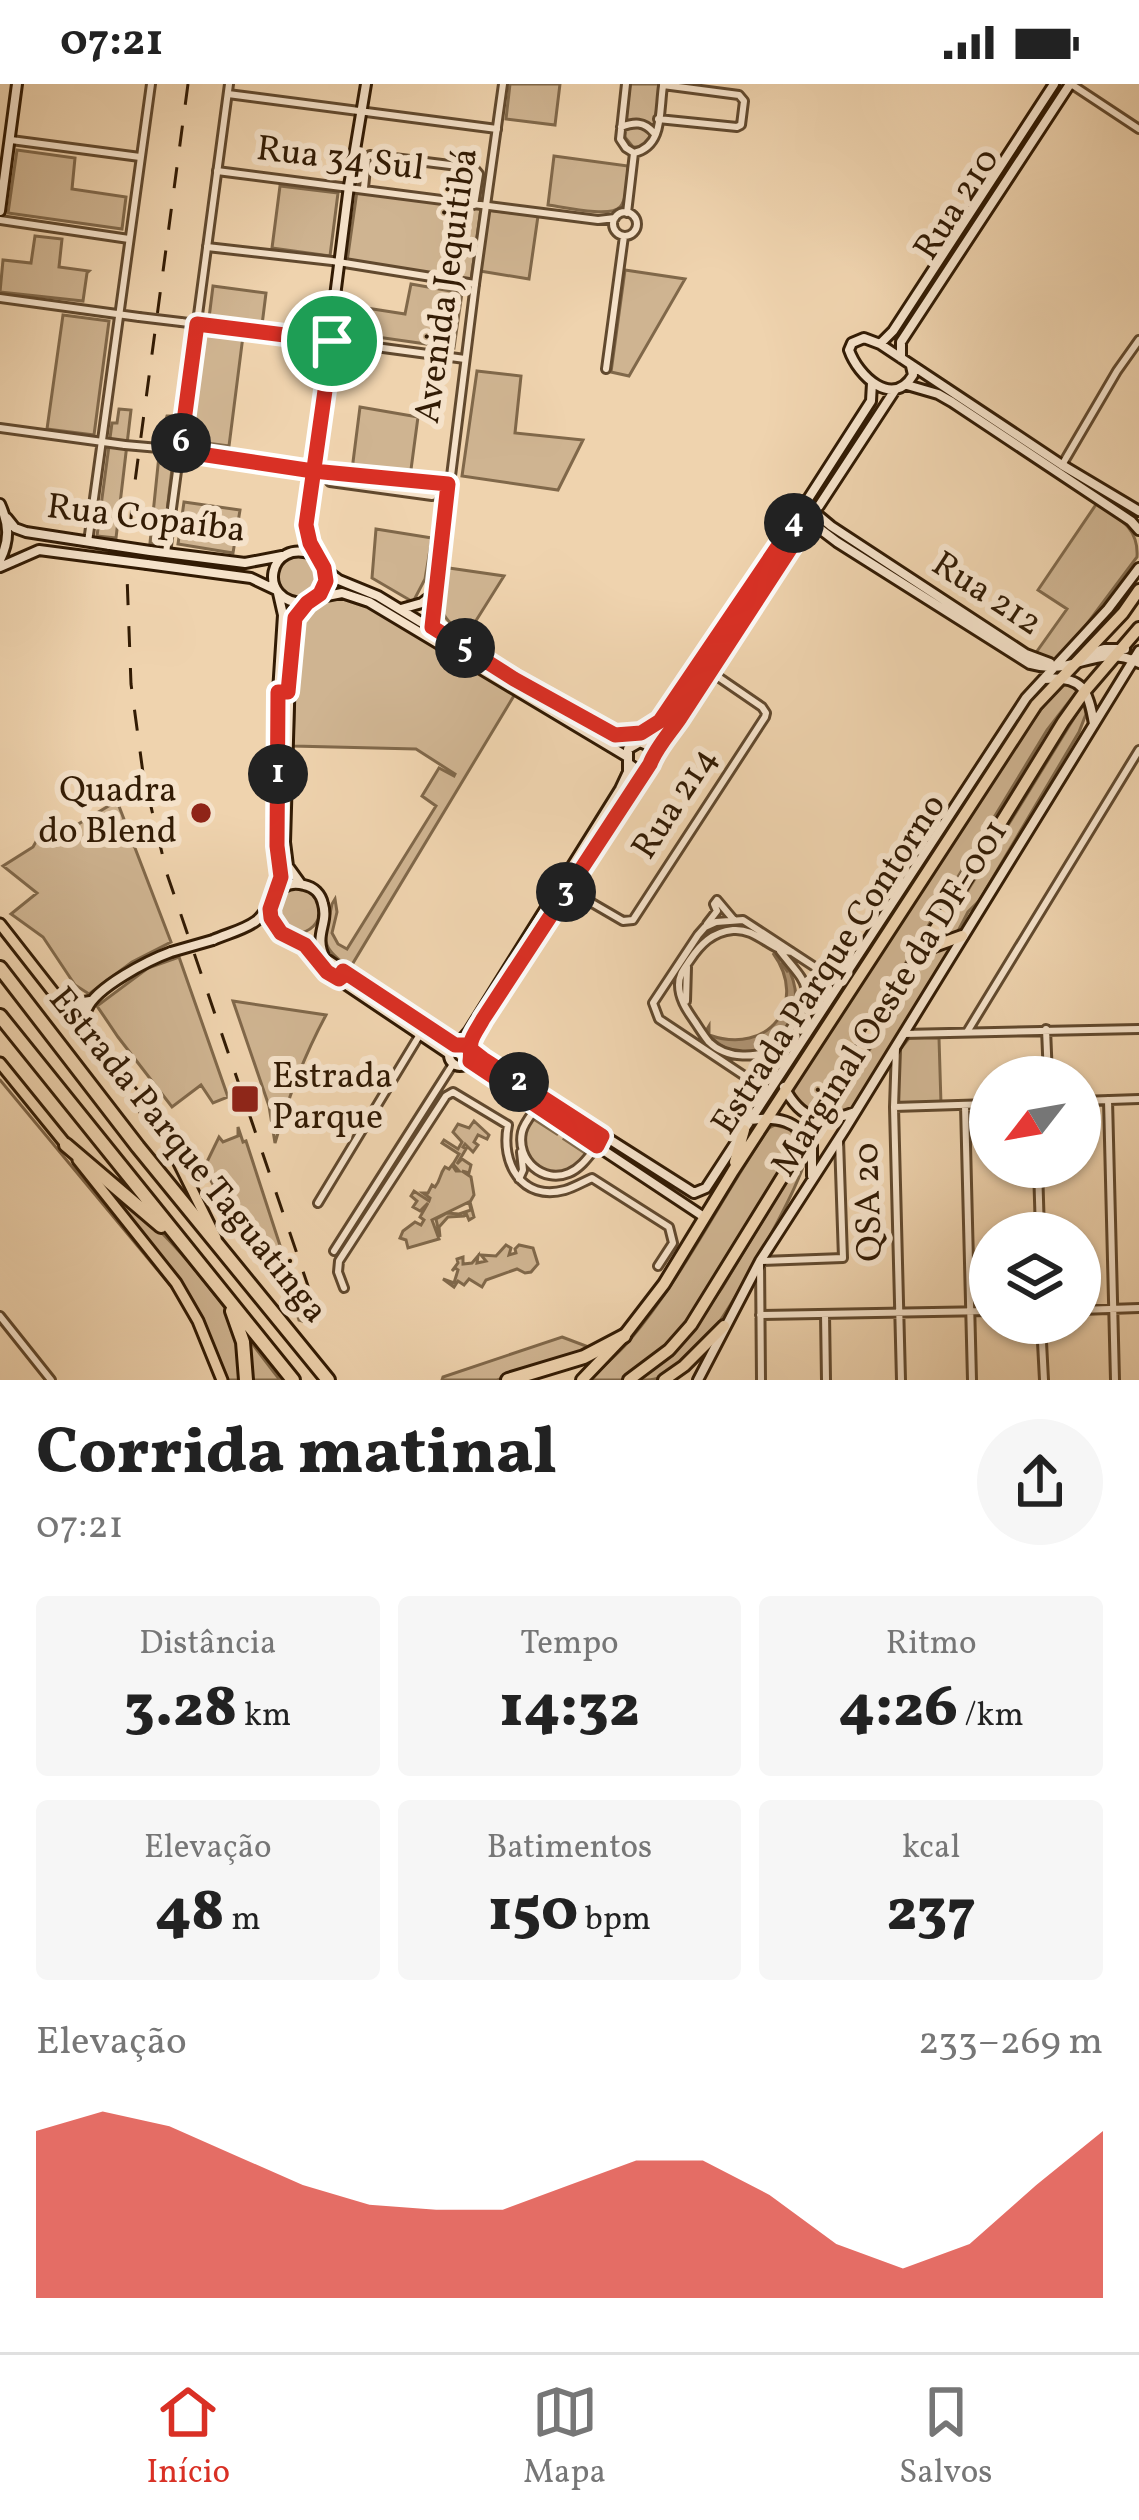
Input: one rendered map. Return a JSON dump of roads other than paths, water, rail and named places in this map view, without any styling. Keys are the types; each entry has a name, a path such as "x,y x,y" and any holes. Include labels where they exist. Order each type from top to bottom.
{"highway":[{"name":"Estrada Parque Contorno","path":"582,1380 664,1284 1036,705 1066,666 1123,613 1139,590"},
{"name":"Estrada Parque Contorno","path":"629,1380 669,1350 691,1324 1063,722 1139,628"},
{"path":"944,822 959,820"},
{"path":"923,950 962,936"},
{"name":"Estrada Parque Taguatinga","path":"0,968 224,1254 332,1380"},
{"name":"Estrada Parque Taguatinga","path":"0,1016 293,1380"},
{"path":"733,1171 747,1125"},
{"path":"66,1145 188,1250"},
{"path":"223,1293 238,1325 246,1380"},
{"path":"664,1380 724,1326"},
{"path":"508,1380 584,1357 624,1336"}],"main road":[{"path":"0,216 17,84"},
{"path":"366,84 307,534 324,568 339,580 400,608 513,683"},
{"name":"Rua 210","path":"872,382 861,374 849,350 852,343 864,338 880,344 892,331 1054,84"},
{"name":"Rua 210","path":"901,359 901,342 1070,84"},
{"path":"880,344 1139,511"},
{"path":"85,1029 92,1001 138,967 252,925 265,926 296,938 327,972 341,976 454,1052 460,1066 470,1056 483,1019 652,761 652,752 666,740 895,390 907,385 913,375 911,366"},
{"path":"454,1052 620,789 628,772 627,760 660,721 798,517 798,505 808,499 871,401 872,382 895,390"},
{"path":"907,385 952,402 1131,520 1139,530"},
{"path":"1102,501 1108,491"},
{"path":"470,1056 683,1188 700,1192 1026,698 1034,679 1030,664 837,542 814,517 808,499"},
{"path":"0,504 8,533 0,564"},
{"path":"798,517 814,517"},
{"name":"Rua 212","path":"814,517 1026,654 1066,666"},
{"name":"Rua Copaíba","path":"7,518 26,532 150,551 245,563 282,556"},
{"name":"Rua Copaíba","path":"0,564 39,550 251,578 277,591"},
{"path":"301,884 288,866 285,842 283,616 273,572 282,556 300,550 317,557"},
{"path":"281,933 271,918 281,877 277,846 283,692 293,626 326,581 324,568"},
{"path":"1026,698 1066,666 1139,568"},
{"path":"277,591 291,602 342,593 356,597 536,697 636,769 646,768"},
{"path":"400,608 422,603 435,592"},
{"path":"1119,651 1138,656"},
{"name":"Rua 212","path":"1030,664 1066,666 1119,651"},
{"name":"Marginal Oeste da DF-001","path":"698,1380 760,1261 1138,656"},
{"path":"1066,666 1072,680 1085,691 1094,725"},
{"path":"536,697 652,752"},
{"path":"615,735 641,733 660,721"},
{"path":"612,748 623,765 620,789"},
{"path":"252,925 274,896 292,884 313,889 322,899 321,951 341,976"},
{"path":"296,938 311,935 322,923"},
{"path":"0,924 165,1135 224,1254"},
{"path":"360,988 419,1036 454,1052"},
{"path":"61,1000 92,1001"},
{"path":"454,1052 465,1045 470,1056 537,1107 704,1217"},
{"path":"0,1063 176,1283 222,1380"},
{"path":"779,1075 794,1105 818,1118 837,1119 855,1112"},
{"path":"747,1125 769,1117 795,1125 807,1136 814,1155 812,1178"}],"street":[{"path":"88,542 151,84"},
{"path":"166,553 229,84"},
{"name":"Avenida Jequitibá","path":"431,639 503,84"},
{"path":"626,84 622,144 634,153"},
{"path":"1070,84 1139,129"},
{"path":"634,153 649,149 656,136 658,119 663,85 739,95 744,101 737,127 658,119"},
{"path":"228,94 497,129"},
{"path":"621,127 641,123 656,136"},
{"path":"11,140 140,157"},
{"path":"627,212 634,153"},
{"path":"364,188 370,155 474,168 479,174 475,205"},
{"name":"Rua 34 Sul","path":"217,171 598,220 615,218"},
{"path":"624,236 615,229 615,218 627,212"},
{"path":"624,236 637,228 627,212"},
{"path":"0,216 129,239"},
{"name":"Rua 34 Sul","path":"598,220 615,229"},
{"path":"606,369 624,236"},
{"path":"207,247 475,284"},
{"path":"0,298 465,359"},
{"path":"1062,465 1139,340"},
{"path":"0,428 313,471 448,484"},
{"path":"331,472 330,482 432,496 434,483"},
{"name":"Rua 214","path":"568,889 623,921 633,920 765,717 762,706 711,672"},
{"path":"967,1032 1139,750"},
{"path":"733,919 717,900 713,904 717,911 653,1003 659,1019 758,1085"},
{"path":"705,927 743,920 827,975"},
{"path":"780,952 800,976 808,995 794,1022 776,1046 742,1056 720,1051 690,1015 679,984 702,943 735,929 753,933 780,952 792,952"},
{"path":"1046,1029 1047,1056"},
{"path":"903,1034 1139,1030"},
{"path":"318,1202 419,1036"},
{"name":"QSA 20","path":"896,1046 902,1380"},
{"path":"334,1250 454,1052"},
{"name":"QSA 20","path":"875,1078 888,1077 895,1089"},
{"path":"344,1288 339,1261 449,1093 457,1092 472,1106 523,1134"},
{"path":"1101,1100 1139,1099"},
{"path":"1108,1100 1115,1380"},
{"path":"965,1105 969,1271"},
{"path":"894,1107 969,1105"},
{"path":"519,1179 523,1165 520,1139 537,1107"},
{"path":"508,1125 507,1156 519,1179 538,1191 563,1191 589,1178 672,1231 673,1243 658,1266"},
{"path":"519,1179 529,1168 523,1134"},
{"path":"538,1191 556,1176 574,1171 602,1136"},
{"path":"761,1380 760,1261 843,1258 839,1138"},
{"path":"525,1154 537,1171 556,1176"},
{"path":"1101,1309 1139,1309"},
{"path":"760,1316 969,1312"},
{"path":"825,1314 826,1380"},
{"path":"0,1316 51,1380"},
{"path":"971,1344 972,1380"},
{"path":"1043,1344 1044,1380"}],"waterway":[{"path":"0,1080 175,1291"}],"railway":[{"path":"188,84 132,504 127,576 131,684 143,773 167,874 319,1318"}],"place":[{"name":"Quadra do Blend","path":"201,813"},
{"name":"Estrada Parque","path":"245,1099"}]}
